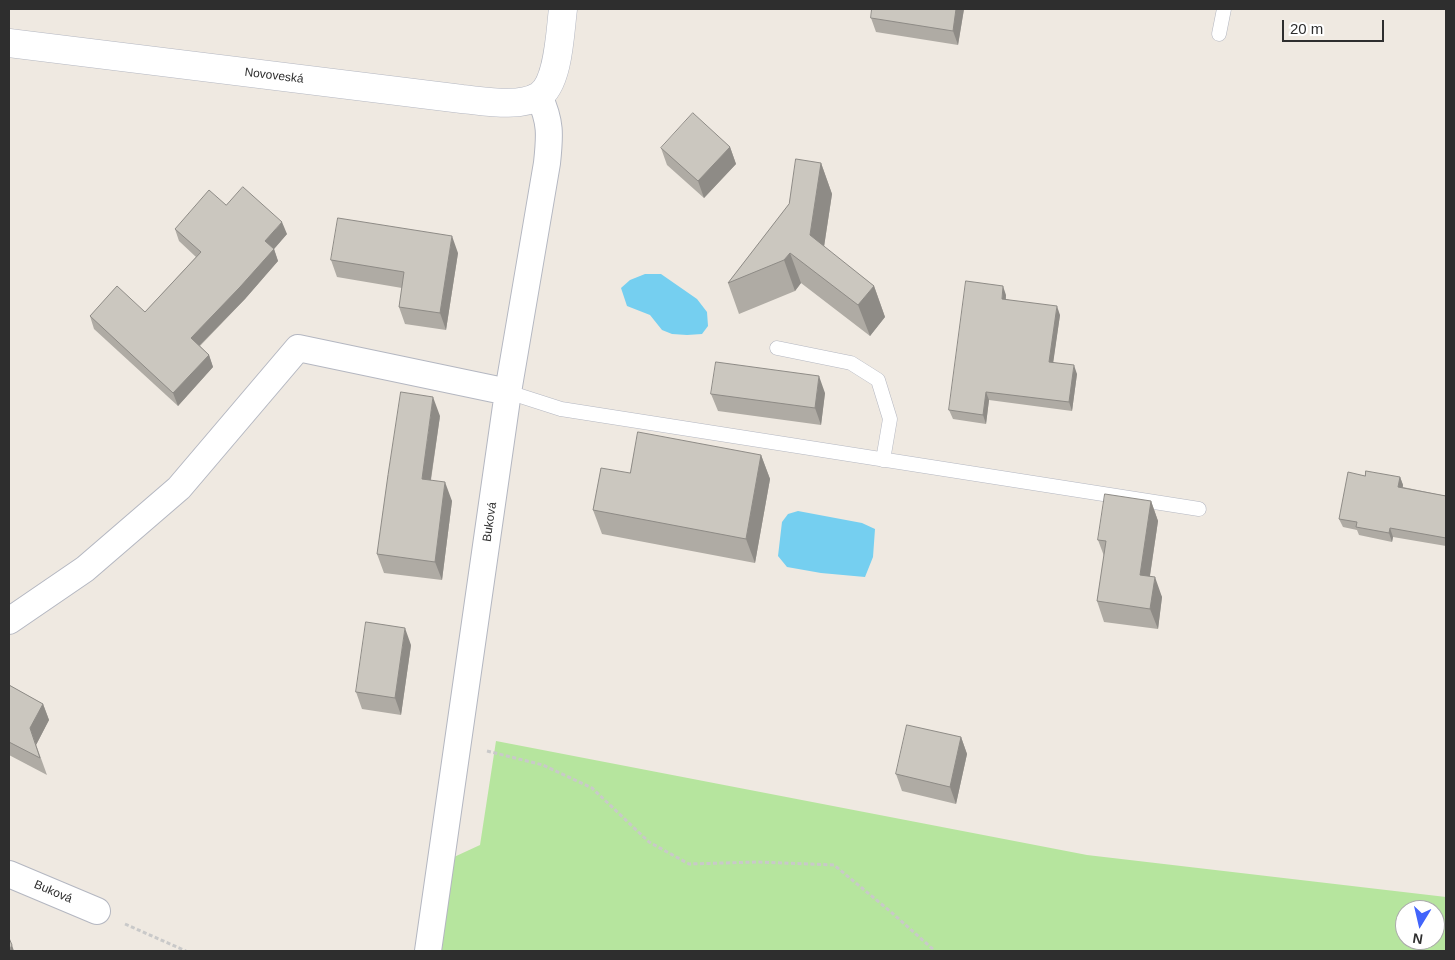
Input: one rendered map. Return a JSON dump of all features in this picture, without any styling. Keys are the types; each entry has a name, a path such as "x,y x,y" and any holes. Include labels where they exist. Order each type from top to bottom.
{"street":[{"path":"539,96 546,89 554,68 563,9"},
{"name":"Novoveská","path":"9,43 496,103 527,101 539,96"},
{"name":"Buková","path":"428,951 508,392 549,149 548,120 539,96"},
{"path":"9,621 85,569 179,488 298,348 508,392"},
{"name":"Buková","path":"9,874 97,911"}],"lane":[{"path":"1219,34 1224,9"},
{"path":"777,348 851,363 878,380 890,419 883,460"},
{"path":"508,392 561,409 1199,509"}],"path":[{"path":"458,745 543,764 592,788 649,842 689,864 758,862 834,865 891,912 934,951"},
{"path":"97,911 186,951"}],"green space":[{"path":"496,741 1087,855 1446,897 1446,951 441,951 454,857 480,845"}],"water":[{"path":"645,274 661,274 697,299 707,312 708,326 702,334 672,334 662,330 650,315 627,306 621,288 630,280"},
{"path":"798,511 862,523 875,529 873,557 865,577 821,573 787,567 778,556 782,522 788,514"}],"building":[{"path":"872,9 956,9 953,31 871,18"},
{"path":"693,113 730,147 698,181 661,148"},
{"path":"796,159 821,163 810,235 874,286 858,305 790,253 784,260 728,283 789,204"},
{"path":"243,187 282,222 265,241 274,249 191,338 209,355 173,393 90,316 117,286 145,312 201,252 175,229 209,190 226,205"},
{"path":"338,218 452,236 440,313 399,307 404,272 331,260"},
{"path":"966,281 1003,286 1002,299 1057,306 1049,362 1074,365 1069,402 986,392 983,415 949,410"},
{"path":"716,362 819,376 815,408 711,394"},
{"path":"401,392 433,397 422,479 445,482 435,562 377,554"},
{"path":"638,432 761,455 746,539 593,510 601,468 630,473"},
{"path":"1366,471 1400,477 1398,487 1446,496 1446,538 1390,528 1389,533 1356,527 1357,522 1339,519 1348,472 1365,476"},
{"path":"1105,494 1151,501 1140,575 1155,577 1150,609 1097,601 1106,541 1098,540"},
{"path":"366,622 405,628 395,698 356,692"},
{"path":"9,685 43,704 30,728 40,758 9,742"},
{"path":"907,725 961,737 950,787 896,774"},
{"path":"9,938 12,945 9,951"}]}
